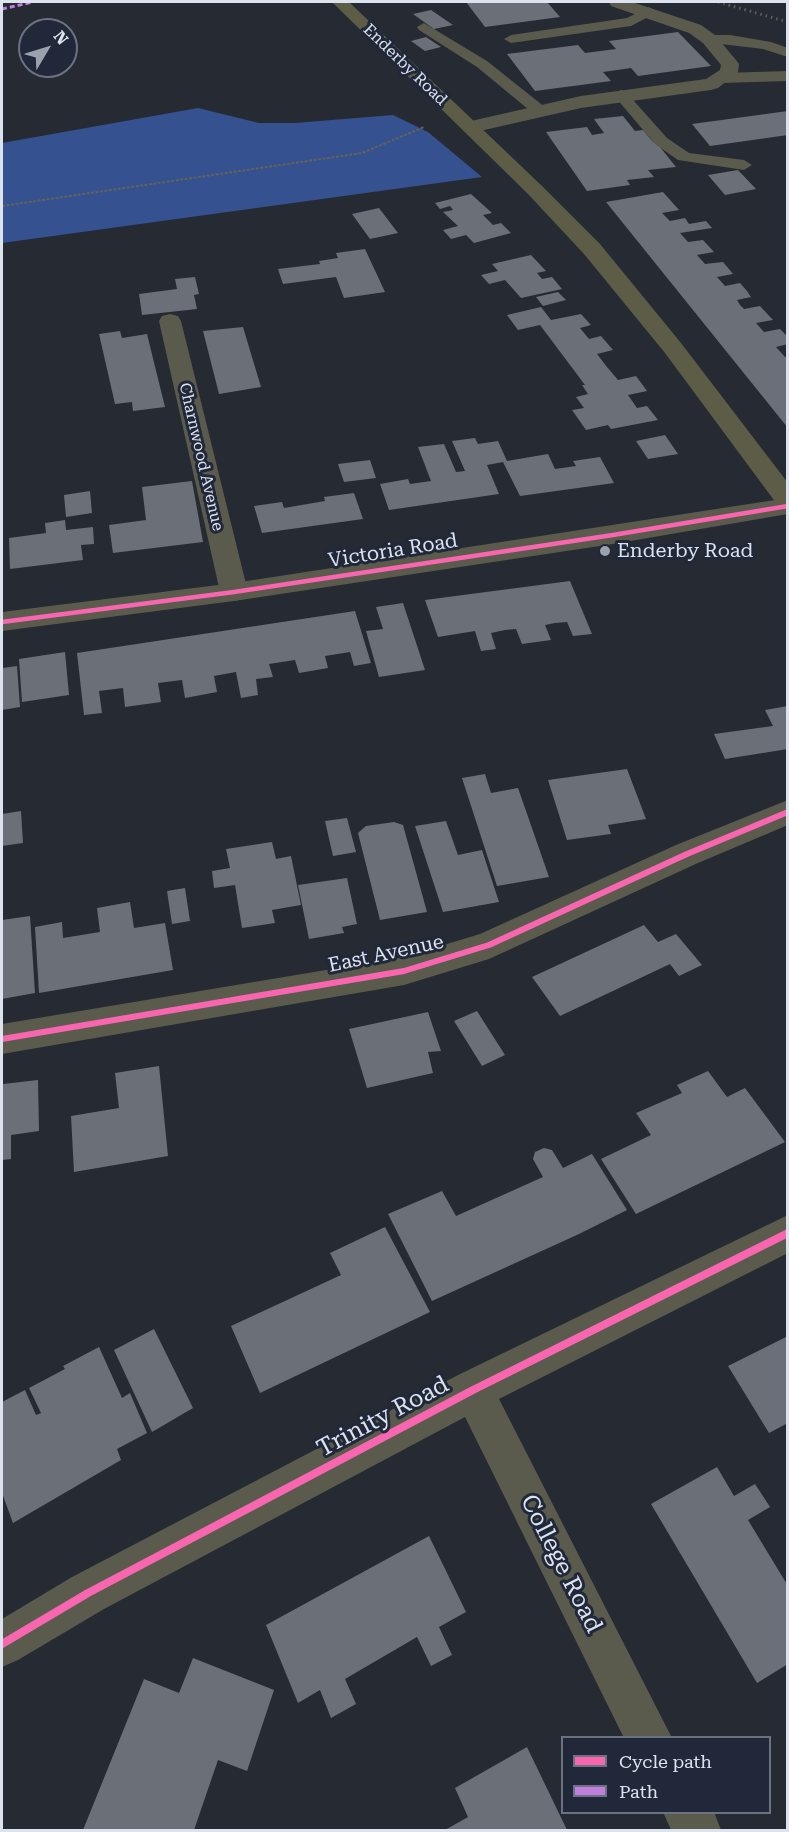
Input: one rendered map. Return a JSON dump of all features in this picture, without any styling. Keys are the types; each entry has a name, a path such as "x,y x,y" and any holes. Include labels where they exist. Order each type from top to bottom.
{"main road":[{"name":"Enderby Road","path":"340,2 471,127 592,249 673,348 788,501"}],"street":[{"path":"471,127 621,95 711,84 729,72 730,64 709,39 695,29 649,11 617,2"},
{"name":"Charnwood Avenue","path":"170,321 234,592"},
{"name":"Victoria Road","path":"2,622 234,592 613,535 788,506"},
{"name":"East Avenue","path":"2,1039 404,971 489,945 687,854 788,813"},
{"name":"Trinity Road","path":"2,1644 88,1593 473,1390 788,1233"},
{"name":"College Road","path":"473,1390 648,1736"},
{"path":"688,1814 697,1830"}],"lane":[{"path":"511,39 631,22 649,11"},
{"path":"424,27 445,39 455,49 482,64 540,111"},
{"path":"445,39 462,35"},
{"path":"709,39 730,39 766,45 788,53"},
{"path":"722,78 788,76"},
{"path":"621,95 661,141 684,157 744,165"}],"path":[{"path":"2,206 362,153 425,126 418,120"}],"shaded area":[{"path":"198,108 259,123 295,123 393,115 428,132 482,177 2,243 2,143"}],"building":[{"path":"466,2 547,2 560,17 485,27"},
{"path":"431,10 453,25 434,29 413,14"},
{"path":"678,32 711,66 638,76 631,68 603,72 611,81 535,91 507,54 578,45 585,53 616,49 609,41"},
{"path":"426,37 441,47 425,51 411,41"},
{"path":"788,111 788,135 710,146 692,124"},
{"path":"623,116 635,131 643,130 653,142 656,142 676,167 648,170 654,177 627,180 630,185 587,191 546,132 587,127 592,135 604,133 594,119"},
{"path":"738,170 756,189 725,195 708,175"},
{"path":"663,192 679,210 662,213 670,221 685,218 689,224 706,221 712,228 680,233 688,242 703,240 714,252 697,255 705,264 723,262 729,269 733,274 717,277 725,286 740,283 747,291 751,297 737,300 740,305 744,309 760,306 773,320 756,323 764,332 780,329 788,337 788,344 776,347 785,357 788,357 788,428 606,202"},
{"path":"471,194 492,213 483,215 493,225 501,223 511,233 474,243 466,235 451,239 443,230 458,226 443,212 453,210 450,206 440,209 435,203"},
{"path":"379,208 398,233 370,239 352,214"},
{"path":"365,249 385,292 344,298 336,277 283,284 278,269 320,264 319,261 338,258 336,253"},
{"path":"531,255 546,271 537,273 542,279 552,277 562,289 521,298 505,280 489,284 481,275 498,271 492,264"},
{"path":"195,277 199,294 194,295 197,309 142,315 139,294 177,289 175,279"},
{"path":"558,292 566,300 543,306 536,297"},
{"path":"541,307 551,320 581,314 591,325 580,328 589,339 601,336 613,350 597,354 618,380 636,376 647,391 628,395 637,408 647,406 658,420 611,429 608,425 586,430 572,410 584,408 576,397 588,394 582,385 585,385 540,325 518,330 507,315"},
{"path":"243,327 261,387 219,394 203,331"},
{"path":"120,331 122,338 147,334 165,407 133,411 132,402 115,404 99,334"},
{"path":"665,435 678,454 648,459 636,441"},
{"path":"475,438 478,444 498,441 507,461 548,454 555,469 576,466 573,461 600,457 614,483 520,496 503,462 487,465 499,494 389,510 380,484 408,479 410,484 431,481 418,447 444,444 456,472 465,471 452,441"},
{"path":"370,460 376,478 344,482 338,464"},
{"path":"192,481 203,542 113,553 109,525 146,520 142,487"},
{"path":"90,491 92,513 66,517 64,495"},
{"path":"354,493 363,519 262,533 254,506 282,502 284,508 325,501 324,497"},
{"path":"65,520 66,530 93,527 94,544 81,545 83,560 10,569 9,538 46,533 45,523"},
{"path":"570,581 592,634 573,636 567,622 555,623 545,625 551,640 522,644 516,629 505,630 491,633 496,649 481,651 475,631 438,637 425,600"},
{"path":"403,603 425,670 379,677 366,631 383,629 376,607"},
{"path":"355,611 371,663 354,666 350,652 325,656 328,668 299,673 295,660 269,664 273,677 256,679 258,695 241,698 236,672 214,676 217,692 185,698 182,680 158,683 161,702 125,707 123,688 99,691 102,713 84,715 77,653"},
{"path":"65,652 69,695 22,702 19,659"},
{"path":"17,666 20,707 2,710 2,668"},
{"path":"788,706 788,749 725,759 714,734 773,726 765,710"},
{"path":"627,769 646,819 608,825 611,834 567,840 548,780"},
{"path":"485,774 491,793 518,788 549,877 497,886 462,778"},
{"path":"21,811 23,843 2,846 2,814"},
{"path":"347,818 356,852 333,856 325,821"},
{"path":"446,821 458,855 482,850 499,902 443,912 415,826"},
{"path":"394,822 403,825 427,912 380,920 358,833 366,826"},
{"path":"272,842 276,859 291,856 301,905 272,910 275,923 242,928 235,885 214,888 212,871 230,868 226,849"},
{"path":"347,878 357,924 342,927 344,933 309,939 298,885"},
{"path":"185,888 190,921 172,924 167,891"},
{"path":"130,902 134,928 165,923 173,970 39,993 35,927 62,922 63,938 100,932 97,908"},
{"path":"30,916 35,993 2,999 2,920"},
{"path":"644,925 658,942 676,934 702,965 679,976 670,964 560,1016 532,977"},
{"path":"477,1011 505,1055 482,1066 454,1021"},
{"path":"428,1012 441,1051 428,1052 433,1073 367,1088 349,1029"},
{"path":"159,1066 168,1156 74,1172 71,1116 119,1108 115,1073"},
{"path":"708,1071 727,1097 745,1088 785,1142 636,1214 601,1159 651,1135 636,1113 682,1093 677,1085"},
{"path":"38,1080 39,1131 11,1135 11,1159 2,1160 3,1084"},
{"path":"544,1148 552,1150 563,1168 592,1154 627,1210 432,1301 388,1214 442,1191 456,1216 543,1177 533,1159 535,1152"},
{"path":"385,1227 430,1312 260,1393 231,1326 341,1275 330,1253"},
{"path":"154,1329 193,1408 152,1432 114,1350"},
{"path":"788,1336 788,1423 769,1433 728,1366"},
{"path":"99,1347 122,1398 130,1393 147,1433 117,1449 121,1460 13,1523 2,1493 2,1402 25,1390 36,1415 41,1413 29,1388"},
{"path":"717,1467 734,1496 755,1484 770,1507 748,1520 788,1586 788,1664 757,1683 651,1504"},
{"path":"429,1536 466,1612 439,1627 452,1655 431,1666 417,1637 345,1679 356,1704 331,1718 320,1690 298,1703 266,1625"},
{"path":"193,1658 274,1690 247,1771 218,1760 194,1830 83,1830 144,1679 179,1693"},
{"path":"527,1747 567,1830 445,1830 468,1817 455,1788"}],"railway":[{"path":"718,2 788,22"}],"marked path":[{"path":"2,9 33,2"}],"cycle path":[{"path":"2,622 234,592 613,535 788,506"},
{"path":"2,1039 404,971 489,945 687,854 788,812"},
{"path":"2,1644 88,1593 473,1390 788,1233"}],"place":[{"name":"Enderby Road","path":"605,551"}]}
